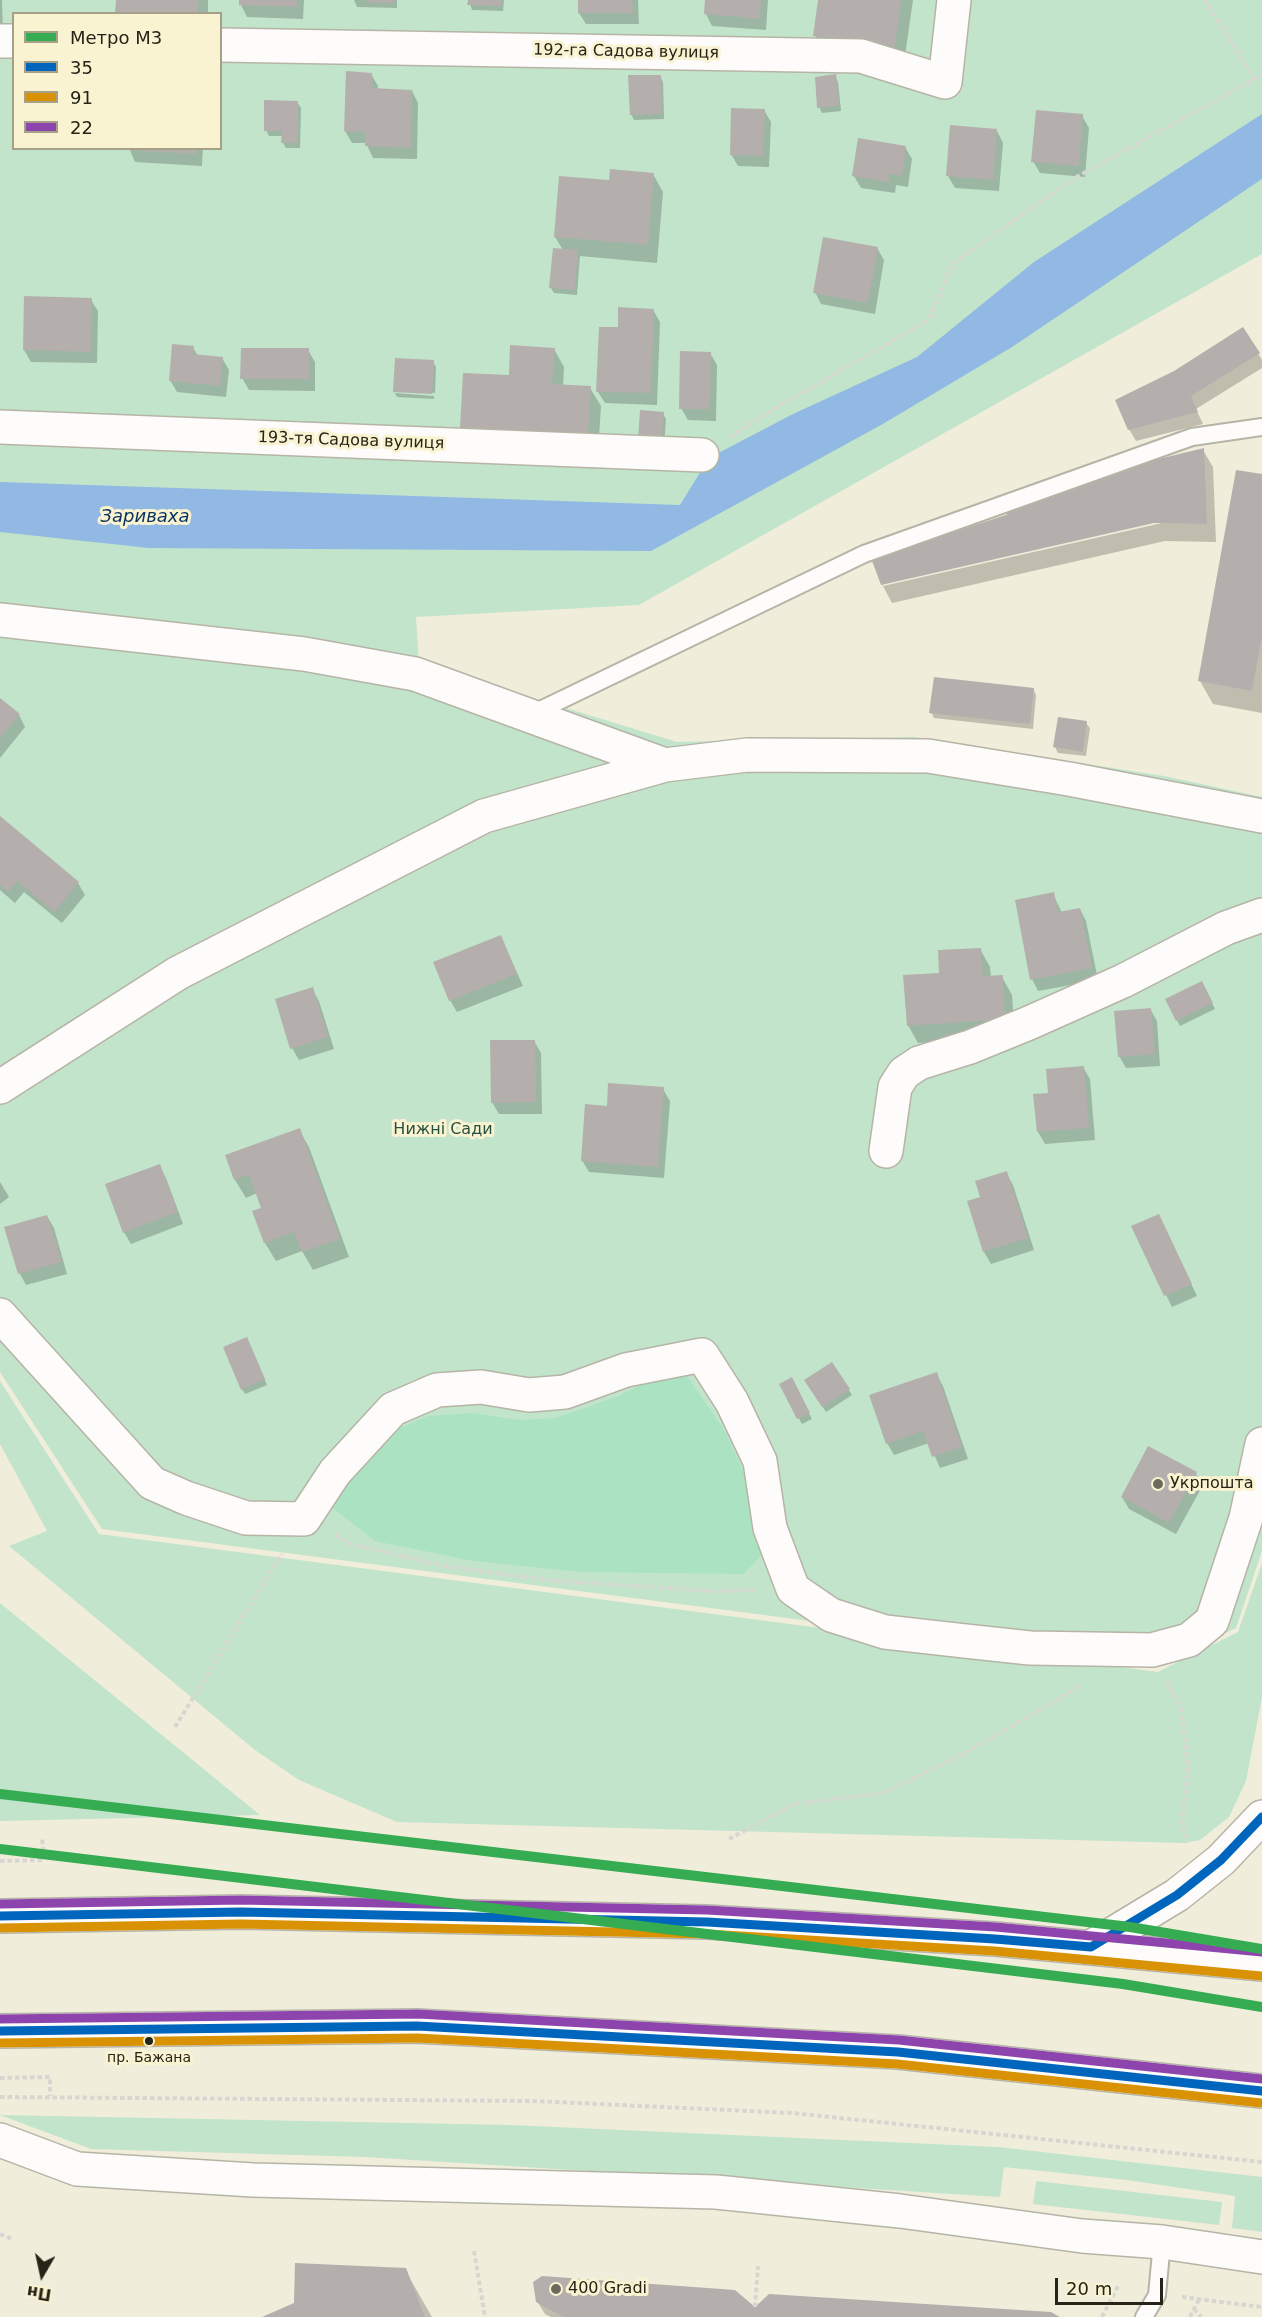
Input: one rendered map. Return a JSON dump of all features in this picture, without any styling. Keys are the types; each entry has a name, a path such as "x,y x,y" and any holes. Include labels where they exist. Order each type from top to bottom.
{"main road":[{"name":"192-га Садова вулиця","path":"222,45 861,56 945,82 954,0"},
{"name":"193-тя Садова вулиця","path":"0,427 702,455"},
{"path":"0,620 304,654 415,674 665,765"},
{"path":"0,1087 178,973 484,816 665,765 747,755 928,756 1070,778 1262,816"},
{"path":"886,1151 895,1087 904,1072 919,1063 970,1047 1029,1023 1124,981 1226,928 1262,915"},
{"path":"0,1314 152,1483 186,1498 246,1518 304,1519 336,1472 393,1409 437,1390 481,1387 529,1395 565,1392 626,1370 702,1355 732,1402 760,1461 770,1528 793,1588 831,1615 885,1632 1030,1648 1152,1650 1188,1640 1212,1622 1246,1518 1262,1444"},
{"path":"1091,1947 1177,1895 1221,1860 1262,1817"},
{"path":"0,1916 241,1912 695,1921 995,1939 1262,1964"},
{"path":"0,2031 417,2026 898,2052 1262,2091"},
{"path":"0,2140 77,2169 253,2180 716,2192 900,2211 1082,2236 1162,2242 1262,2256"}],"lane":[{"path":"530,716 864,554 1192,436 1262,427"},
{"path":"1144,2317 1157,2295 1162,2242"}],"path":[{"path":"1205,0 1255,80"},
{"path":"702,455 780,405 930,319 952,264 1073,179 1262,75"},
{"path":"175,1726 304,1519 351,1544 449,1568 557,1581 711,1591 793,1588"},
{"path":"1152,1650 1181,1709 1188,1768 1182,1819 1186,1846"},
{"path":"729,1839 794,1804 884,1793 963,1754 1066,1695 1084,1682"},
{"path":"0,1861 44,1860 42,1837"},
{"path":"0,2078 50,2077 50,2096"},
{"path":"0,2097 534,2101 792,2113 1262,2162"},
{"path":"0,2235 12,2239"},
{"path":"474,2251 485,2317"},
{"path":"755,2307 758,2266"},
{"path":"1102,2317 1118,2286"},
{"path":"1157,2295 1262,2307"},
{"path":"1190,2317 1199,2299"},
{"path":"1194,2309 1201,2317"}],"green space":[{"name":"Нижні Сади","path":"0,0 1262,0 1262,254 639,605 416,617 419,663 677,742 914,737 1164,776 1262,797 1262,1551 1236,1628 1157,1666 102,1529 0,1372"},
{"path":"680,1366 723,1428 751,1487 762,1554 744,1574 581,1572 473,1561 375,1541 325,1502 384,1435 428,1416 472,1413 520,1420 556,1418 618,1396"},
{"path":"0,1381 99,1534 1158,1672 1238,1632 1262,1563 1262,1697 1246,1781 1229,1817 1200,1840 1183,1843 397,1822 299,1780 255,1750 9,1546 47,1531 0,1444"},
{"path":"0,1603 260,1815 0,1821"},
{"path":"0,2115 510,2125 998,2147 1262,2177 1262,2232 1232,2228 1235,2196 1127,2180 1004,2167 1000,2197 366,2157 91,2149"},
{"path":"1036,2181 1222,2202 1219,2225 1033,2204"}],"water":[{"name":"Зариваха","path":"1262,114 1262,179 1012,347 881,425 651,551 149,548 0,532 0,482 680,505 709,458 793,414 917,357 1034,262"}],"building":[{"path":"116,0 198,0 198,12 115,12"},
{"path":"239,0 297,0 297,7 239,5"},
{"path":"368,0 395,0 394,3 367,2"},
{"path":"468,0 501,0 501,6 467,5"},
{"path":"578,0 632,0 633,13 578,13"},
{"path":"705,0 761,0 760,19 704,14"},
{"path":"818,0 901,0 895,46 813,36"},
{"path":"346,71 372,73 372,88 412,90 411,148 365,146 365,132 344,131"},
{"path":"836,74 839,106 817,108 815,77"},
{"path":"628,75 661,75 662,114 630,115"},
{"path":"264,100 298,101 298,143 281,143 282,131 264,131"},
{"path":"731,108 765,109 763,156 730,155"},
{"path":"1036,110 1083,114 1079,166 1031,162"},
{"path":"950,125 997,129 993,180 946,176"},
{"path":"858,138 906,146 902,176 890,174 889,182 852,176"},
{"path":"129,150 196,150 196,154"},
{"path":"610,169 654,173 648,245 554,237 559,176 609,180"},
{"path":"823,237 878,247 868,303 813,293"},
{"path":"553,248 578,250 575,290 549,288"},
{"path":"24,296 92,298 91,352 23,350"},
{"path":"618,307 654,309 651,393 596,392 599,327 618,327"},
{"path":"1243,327 1260,353 1191,396 1198,412 1128,430 1115,400 1174,371"},
{"path":"172,344 194,346 193,354 223,357 220,386 169,381"},
{"path":"510,345 555,348 552,384 591,386 588,435 460,428 463,373 509,375"},
{"path":"241,348 309,348 309,379 240,379"},
{"path":"680,351 711,352 710,409 679,409"},
{"path":"395,358 434,360 432,394 393,392"},
{"path":"640,410 664,412 661,443 638,442"},
{"path":"1204,448 1207,524 1154,523 881,585 871,558 1007,515 1005,507 1142,463"},
{"path":"1236,470 1262,474 1262,636 1252,691 1198,681"},
{"path":"934,677 1034,688 1030,724 929,713"},
{"path":"0,698 20,714 0,738"},
{"path":"1058,717 1087,721 1083,752 1053,747"},
{"path":"0,816 79,882 54,912 17,881 8,892 0,885"},
{"path":"1054,892 1058,912 1080,908 1092,968 1030,980 1015,900"},
{"path":"501,935 517,974 449,1001 433,962"},
{"path":"981,948 983,976 1003,975 1005,1019 907,1026 903,975 939,973 938,950"},
{"path":"1202,981 1213,1003 1176,1021 1165,999"},
{"path":"313,987 328,1037 290,1049 275,999"},
{"path":"1151,1008 1155,1054 1118,1057 1114,1011"},
{"path":"490,1040 535,1040 536,1102 491,1103"},
{"path":"1084,1066 1089,1128 1037,1132 1033,1094 1048,1093 1046,1069"},
{"path":"608,1083 664,1087 658,1167 581,1161 585,1104 607,1106"},
{"path":"300,1128 340,1239 302,1252 294,1232 264,1243 252,1211 261,1208 249,1175 234,1180 225,1155"},
{"path":"160,1164 178,1212 123,1233 105,1184"},
{"path":"1007,1171 1028,1238 983,1252 967,1201 980,1197 975,1181"},
{"path":"1159,1214 1192,1284 1164,1296 1131,1226"},
{"path":"47,1215 62,1262 18,1274 4,1227"},
{"path":"247,1337 265,1379 241,1390 223,1347"},
{"path":"832,1362 850,1389 822,1407 804,1380"},
{"path":"937,1372 962,1447 932,1457 923,1431 886,1444 869,1395"},
{"path":"792,1377 810,1413 797,1419 779,1384"},
{"path":"1148,1446 1197,1472 1169,1523 1121,1497"},
{"path":"295,2263 406,2268 425,2317 262,2317 294,2303"},
{"path":"542,2276 735,2290 755,2307 769,2294 1051,2312 1060,2317 563,2317 536,2302 533,2282"}],"metro line":[{"name":"M3","path":"0,1794 1130,1927 1262,1949"},
{"name":"M3","path":"0,1849 1123,1984 1262,2007"}],"transit line":[{"name":"35","path":"0,1916 241,1912 707,1922 1091,1947 1177,1895 1221,1860 1262,1817"},
{"name":"22","path":"0,1904 241,1900 707,1910 996,1927 1262,1952"},
{"name":"91","path":"0,1928 241,1924 707,1934 994,1951 1261,1976"},
{"name":"22","path":"0,2019 418,2014 899,2040 1262,2079"},
{"name":"35","path":"0,2031 417,2026 898,2052 1262,2091"},
{"name":"91","path":"0,2043 417,2038 897,2064 1261,2103"}],"place":[{"name":"Укрпошта","path":"1158,1484"},
{"name":"пр. Бажана","path":"149,2041"},
{"name":"400 Gradi","path":"556,2289"}]}
